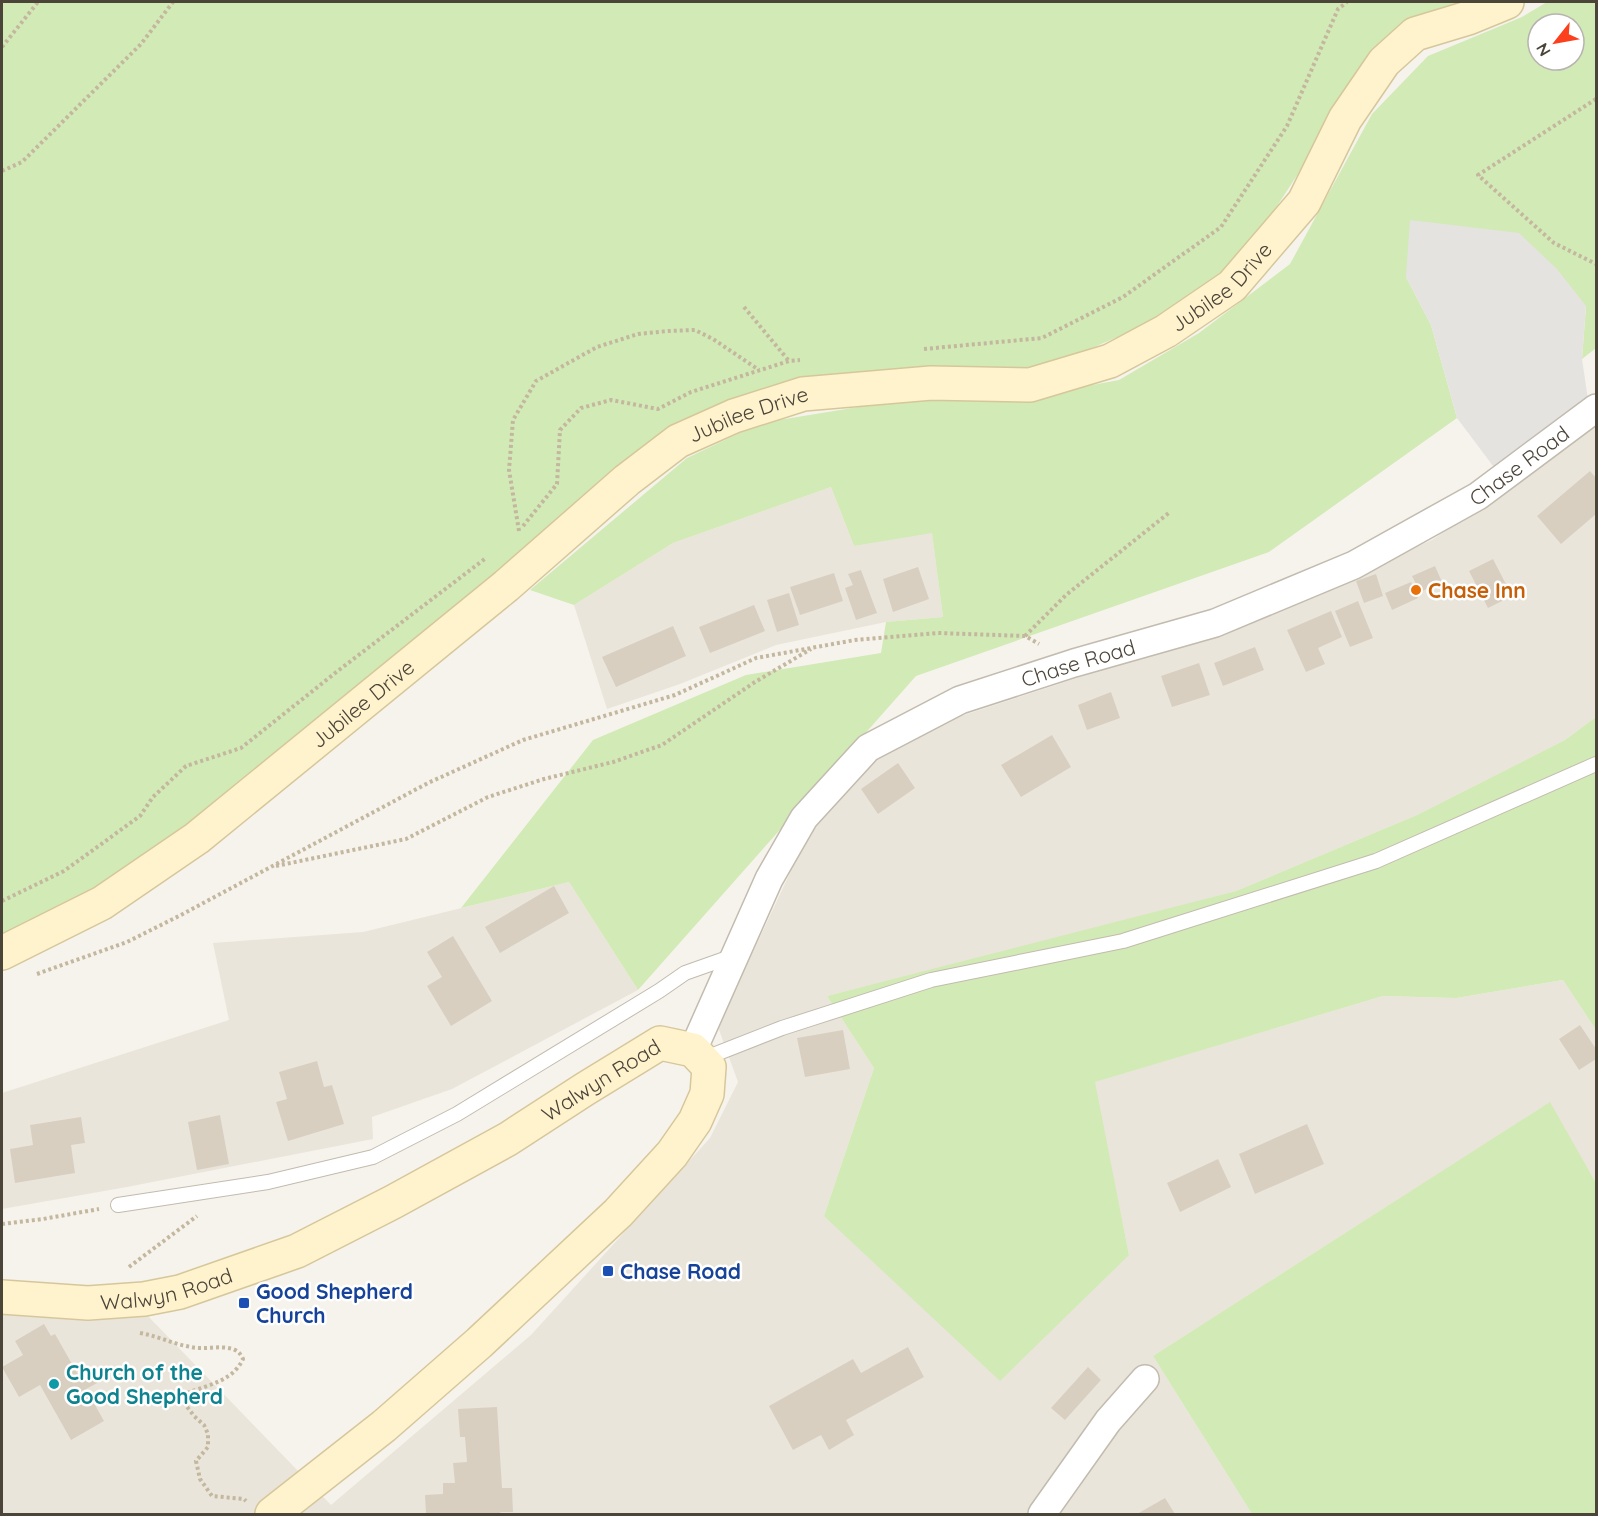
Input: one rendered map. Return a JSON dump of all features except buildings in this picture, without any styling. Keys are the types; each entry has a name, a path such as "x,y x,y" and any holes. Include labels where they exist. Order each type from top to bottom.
{"main road":[{"name":"Jubilee Drive","path":"2,952 102,903 197,838 506,586 627,480 678,441 734,416 804,394 932,383 1030,384 1110,361 1166,332 1232,286 1304,202 1345,119 1384,62 1415,34 1468,18 1507,2"},
{"name":"Walwyn Road","path":"2,1297 88,1303 144,1299 180,1292 297,1251 393,1202 508,1139 660,1043 697,1055"},
{"path":"260,1509 384,1426 479,1343 618,1214 672,1154 695,1121 707,1094 709,1067 697,1055"}],"street":[{"name":"Chase Road","path":"697,1055 734,956 769,879 804,818 868,748 960,700 1074,663 1215,623 1354,565 1478,496 1596,408"},
{"path":"1042,1515 1108,1421 1145,1379"}],"lane":[{"path":"697,1055 931,980 1123,941 1376,861 1596,764"},
{"path":"118,1205 268,1182 374,1157 456,1114 685,973 734,956"}],"path":[{"path":"2,47 38,2"},
{"path":"2,171 22,162 107,78 141,44 173,2"},
{"path":"1596,99 1478,175 1554,243 1596,264"},
{"path":"744,307 789,361"},
{"path":"519,531 509,470 513,420 536,381 597,347 638,334 668,331 695,330 713,339 759,370"},
{"path":"1025,636 1066,595 1170,512"},
{"path":"33,975 127,942 428,783 523,740 675,695 756,658 855,640 938,633 1025,636 1074,663"},
{"path":"269,867 406,839 488,798 613,762 662,745 755,682 814,647"},
{"path":"123,1270 233,1187"},
{"path":"2,1224 43,1220 118,1205"},
{"path":"138,1333 153,1335 191,1347 228,1348 240,1353 243,1359 234,1371 224,1380 187,1393 185,1404 204,1425 208,1434 208,1447 196,1461 200,1479 213,1496 244,1499 260,1509"}],"shaded area":[{"path":"1410,220 1519,233 1557,269 1586,306 1582,359 1590,413 1502,478 1457,418 1431,325 1406,277"},
{"path":"1596,425 1596,717 1565,740 1417,815 1236,891 827,996 874,1068 824,1216 1129,1255 1094,1082 1383,996 1456,998 1563,980 1596,1030 1596,1183 1549,1103 1153,1356 1252,1514 2,1514 2,1307 144,1312 331,1505 531,1335 710,1138 738,1082 718,1027 804,843 850,779 921,729 1218,629 1353,575 1432,540"},
{"path":"831,487 854,546 932,532 943,617 886,622 776,645 680,684 607,709 574,605 673,543"},
{"path":"569,882 638,990 452,1089 372,1117 373,1139 2,1209 2,1093 229,1020 213,943 363,932"}],"green space":[{"path":"2,2 1477,2 1384,42 1247,252 1170,314 1053,365 793,384 678,441 197,838 2,940"},
{"path":"1547,2 1596,2 1596,348 1582,359 1586,306 1406,277 1431,325 1457,418 1269,552 916,676 638,990 569,882 461,908 593,740 746,675 881,653 886,622 943,617 932,533 854,546 831,487 673,543 574,605 530,590 687,458 761,423 889,402 1039,395 1119,380 1199,333 1290,264 1372,114 1428,56 1526,15 1526,72 1586,72 1586,12 1530,12"},
{"path":"1596,717 1596,1030 1563,980 1456,998 1383,996 1095,1082 1129,1255 1000,1381 824,1216 874,1068 827,996 1236,891 1417,815 1565,740"},
{"path":"1550,1102 1596,1183 1596,1514 1252,1514 1153,1356"}],"place":[{"name":"Chase Inn","path":"1416,590"},
{"name":"Chase Road","path":"608,1271"},
{"name":"Good Shepherd Church","path":"244,1303"},
{"name":"Church of the Good Shepherd","path":"54,1384"}]}
